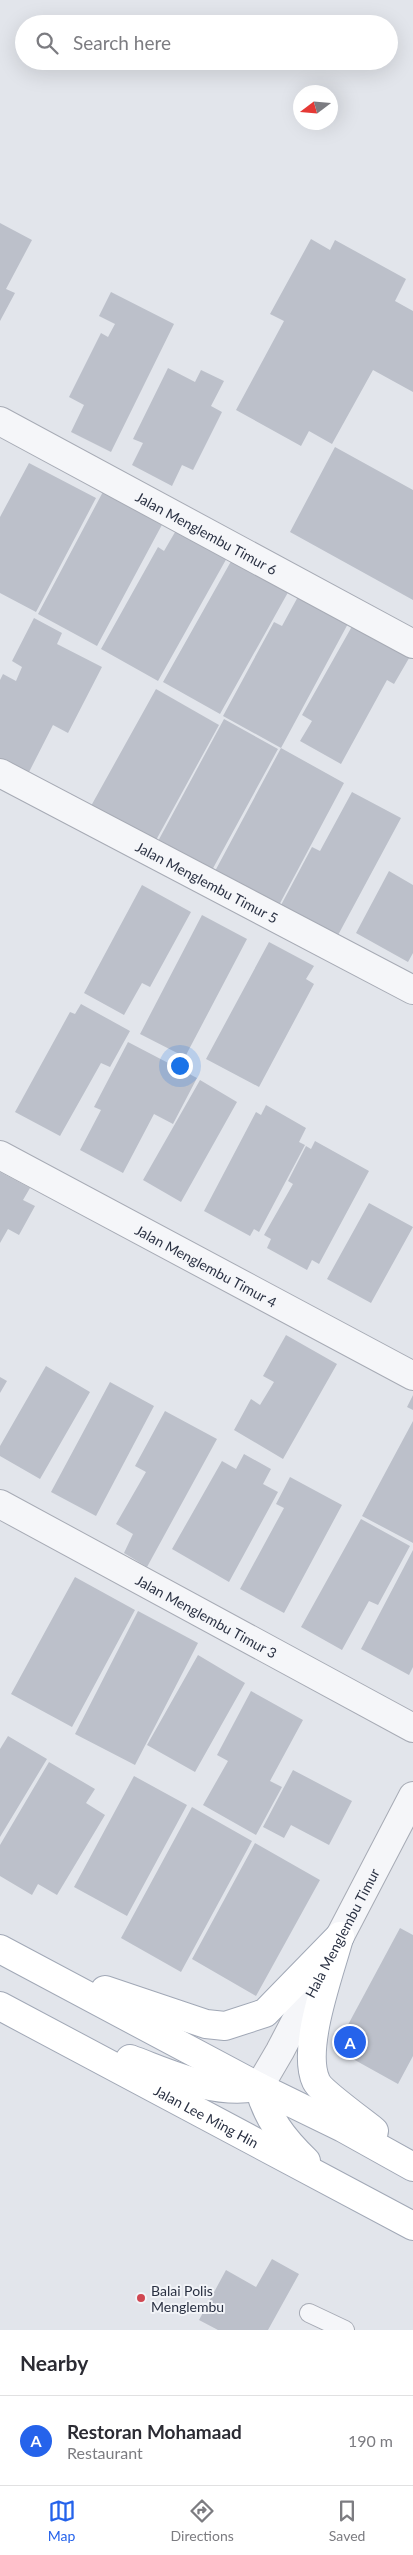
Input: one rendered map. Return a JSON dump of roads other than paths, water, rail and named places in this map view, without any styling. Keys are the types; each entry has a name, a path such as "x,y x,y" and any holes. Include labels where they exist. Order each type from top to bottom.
{"main road":[{"path":"32,1966 206,2024 225,2026 265,2013 340,1936"},
{"path":"340,1936 312,2038 312,2067 316,2082 413,2165"},
{"path":"0,1949 264,2078 343,2128 413,2165"},
{"name":"Jalan Lee Ming Hin","path":"0,2006 413,2226"},
{"path":"61,2038 111,2052 192,2082 242,2090 264,2078"},
{"path":"264,2078 264,2107 287,2143 309,2164 357,2196"}],"street":[{"name":"Jalan Menglembu Timur 6","path":"0,421 413,644"},
{"name":"Jalan Menglembu Timur 5","path":"0,773 413,990"},
{"name":"Jalan Menglembu Timur 4","path":"0,1155 413,1376"},
{"name":"Jalan Menglembu Timur 3","path":"0,1504 413,1728"},
{"name":"Hala Menglembu Timur","path":"264,2078 413,1796"}],"lane":[{"path":"310,2313 345,2330"}],"place":[{"name":"Restoran Mohamaad","path":"350,2042"},
{"name":"Balai Polis Menglembu","path":"141,2298"}]}
